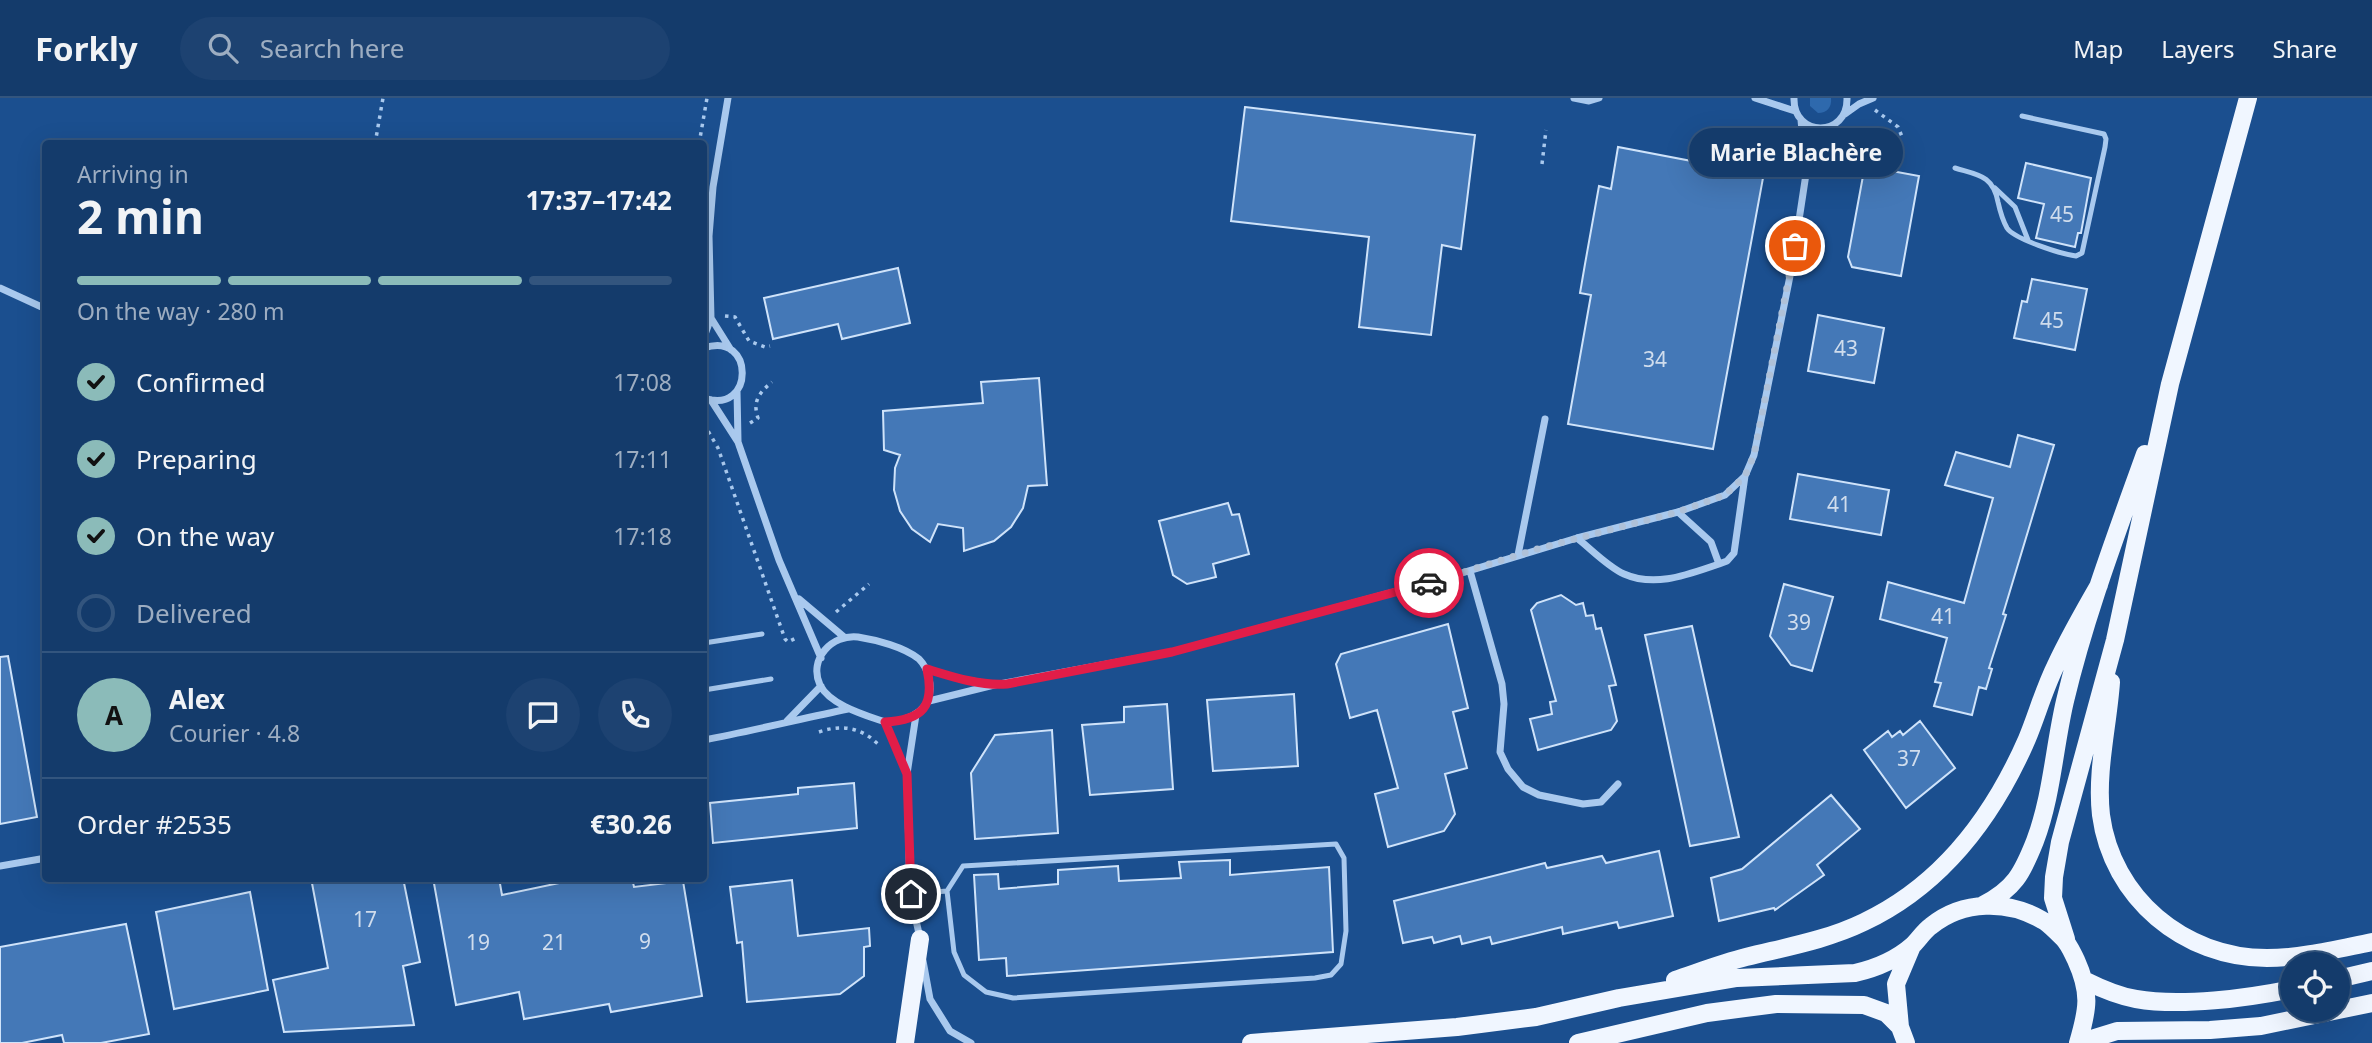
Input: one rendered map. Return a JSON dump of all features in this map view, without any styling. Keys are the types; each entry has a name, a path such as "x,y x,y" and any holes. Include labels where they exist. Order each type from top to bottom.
{"main road":[{"path":"2078,1043 2087,1013 2086,981 2067,942 2053,898 2060,842 2115,640 2170,384 2248,98"},
{"path":"1251,1043 1457,1027 1536,1017 1619,998 1737,978 1855,973 1890,961 1912,946 1931,925 1956,911 1983,905 2004,894 2014,884 2035,842 2052,781 2065,701 2099,584 2170,384"},
{"path":"1619,998 1742,958 1819,939 1863,923 1898,904 1924,885 1967,843 1997,797 2027,739 2055,666 2099,584"},
{"path":"2115,640 2108,723 2101,766 2101,817 2126,884 2145,908 2191,942 2238,957 2287,958 2372,942"},
{"path":"1983,905 2015,907 2044,920 2067,942"},
{"path":"905,1043 920,939"},
{"path":"1903,1035 1896,984 1912,946"},
{"path":"2350,976 2372,971"},
{"path":"2086,981 2108,992 2136,999 2164,1001 2215,1000 2280,991"},
{"path":"2078,1043 2117,1031 2210,1030 2261,1026 2372,1003"},
{"path":"1578,1043 1707,1013 1776,1004 1864,1005 1886,1013 1903,1035"}],"street":[{"path":"707,326 710,314 708,256 712,199 720,135 728,98"},
{"path":"1574,98 1589,102 1599,98"},
{"path":"1755,98 1795,111"},
{"path":"1794,98 1795,111 1801,120 1812,127 1832,125"},
{"path":"1842,117 1847,98"},
{"path":"1806,174 1832,125 1859,104 1873,98"},
{"path":"1577,538 1622,574 1642,580 1683,577 1727,561 1734,553 1745,476 1757,443 1792,266 1806,174 1801,120"},
{"path":"0,288 42,307"},
{"path":"710,314 732,351"},
{"path":"707,347 718,345 732,351 743,368 741,384 737,391 725,399 707,399"},
{"path":"737,391 738,442"},
{"path":"707,399 738,442 779,560 821,658"},
{"path":"1518,555 1545,419"},
{"path":"929,701 931,686 927,669 917,657 904,651 871,640 844,637 827,647 821,658 817,670 821,686 848,709 885,722 909,719 929,701 994,685 1172,652 1678,512 1725,495 1745,476"},
{"path":"1678,512 1711,542 1719,564"},
{"path":"1470,571 1502,684 1504,704 1500,752 1508,769 1523,786 1539,794 1583,804 1601,802 1618,784"},
{"path":"796,597 844,637"},
{"path":"927,669 994,685"},
{"path":"786,721 821,686"},
{"path":"707,739 848,709"},
{"path":"916,715 907,774 911,894 930,999 950,1031 971,1043"},
{"path":"885,722 907,774"},
{"path":"0,866 42,859"}],"lane":[{"path":"1994,188 2000,214 2008,231 2039,246 2076,256 2082,253 2106,139 2104,134 2022,116"},
{"path":"1955,168 1983,177 2015,206 2029,240"},
{"path":"707,308 710,314"},
{"path":"707,643 762,634"},
{"path":"707,690 771,679"},
{"path":"1336,844 1344,859 1346,931 1341,964 1331,975 1013,998 986,992 964,975 954,952 947,891 963,866 1336,844"},
{"path":"911,894 947,891"}],"path":[{"path":"376,140 383,98"},
{"path":"700,140 707,98"},
{"path":"1873,109 1898,127 1903,139"},
{"path":"1542,164 1546,130"},
{"path":"724,316 735,317 749,341 765,347 770,346"},
{"path":"750,423 758,418 757,397 772,382"},
{"path":"707,429 718,448 785,639 788,642 803,634"},
{"path":"836,611 869,584"},
{"path":"819,732 849,729 870,737 878,747 883,746"}],"shaded area":[{"path":"1810,98 1831,98 1830,107 1818,113 1810,106"}],"building":[{"path":"1245,107 1475,135 1461,249 1442,245 1431,335 1359,327 1369,237 1231,221"},
{"path":"1759,145 1767,149 1770,159 1765,167 1713,449 1568,424 1591,295 1580,293 1599,186 1611,189 1618,147 1744,171 1747,150"},
{"path":"2026,163 2091,178 2081,233 2078,233 2075,247 2036,238 2044,204 2018,198"},
{"path":"1870,167 1919,176 1901,276 1852,267 1848,257 1863,176"},
{"path":"898,268 910,323 842,339 838,324 773,339 764,298"},
{"path":"2032,279 2087,289 2075,350 2014,338 2022,301 2027,302"},
{"path":"1818,315 1884,328 1874,383 1808,371"},
{"path":"1039,378 1047,485 1028,486 1023,508 1011,527 994,541 964,551 963,528 938,524 930,542 912,529 900,511 894,490 895,468 900,455 884,450 883,411 983,403 981,382"},
{"path":"2018,435 2054,445 2003,614 2006,615 1989,668 1992,669 1986,689 1979,687 1972,715 1934,706 1941,683 1935,682 1947,638 1880,619 1888,582 1964,603 1993,498 1945,485 1956,452 2010,467"},
{"path":"1798,474 1889,490 1881,535 1790,519"},
{"path":"1228,503 1232,515 1239,514 1249,554 1213,564 1216,577 1187,584 1173,575 1159,521"},
{"path":"1784,584 1833,597 1812,671 1791,665 1770,636"},
{"path":"1561,595 1576,605 1583,603 1586,616 1593,615 1596,629 1601,628 1616,685 1609,686 1617,721 1611,730 1538,750 1530,719 1552,714 1550,702 1556,701 1531,610 1537,603"},
{"path":"1448,624 1468,708 1453,712 1467,768 1445,774 1455,814 1444,831 1388,847 1375,794 1398,788 1377,710 1350,718 1336,664 1341,654"},
{"path":"1692,626 1739,837 1690,846 1645,635"},
{"path":"8,656 37,817 0,824 0,657"},
{"path":"1294,694 1298,766 1213,771 1207,700"},
{"path":"1167,704 1173,789 1090,795 1082,725 1124,722 1124,707"},
{"path":"1920,721 1955,768 1906,808 1864,750 1888,731 1892,737 1900,731 1903,735"},
{"path":"1052,730 1058,833 975,839 971,773 995,735"},
{"path":"854,783 857,828 713,843 710,803 798,794 798,788"},
{"path":"1831,795 1860,829 1817,865 1824,875 1775,910 1774,908 1719,921 1711,878 1742,869"},
{"path":"1659,851 1673,916 1619,928 1617,922 1563,934 1562,927 1492,944 1490,937 1462,944 1460,936 1434,943 1432,937 1403,943 1394,901 1545,863 1547,868 1602,856 1606,863"},
{"path":"1230,860 1230,875 1329,867 1333,952 1007,976 1006,958 979,960 974,875 998,874 999,889 1058,884 1058,870 1118,866 1119,881 1181,878 1179,862"},
{"path":"792,880 798,936 869,928 870,946 864,947 864,976 840,994 747,1002 742,942 737,943 730,887"},
{"path":"312,882 404,882 420,962 403,966 414,1025 284,1032 273,980 328,968"},
{"path":"434,882 500,882 502,895 564,882 633,882 634,887 683,882 702,996 611,1012 609,1004 524,1019 519,992 456,1005"},
{"path":"250,892 268,990 174,1009 156,912"},
{"path":"126,924 149,1034 101,1043 64,1043 62,1035 22,1043 0,1043 0,947"}],"way so far":[{"path":"1429,583 1537,549 1678,512 1725,495 1732,489 1745,476 1754,455 1795,246"}],"place":[{"name":"Marie Blachère","path":"1795,246"}],"route":[{"path":"911,894 907,774 885,722 909,719 922,711 929,701 931,686 927,669 960,679 994,685 1007,684 1172,652 1429,583"}]}
